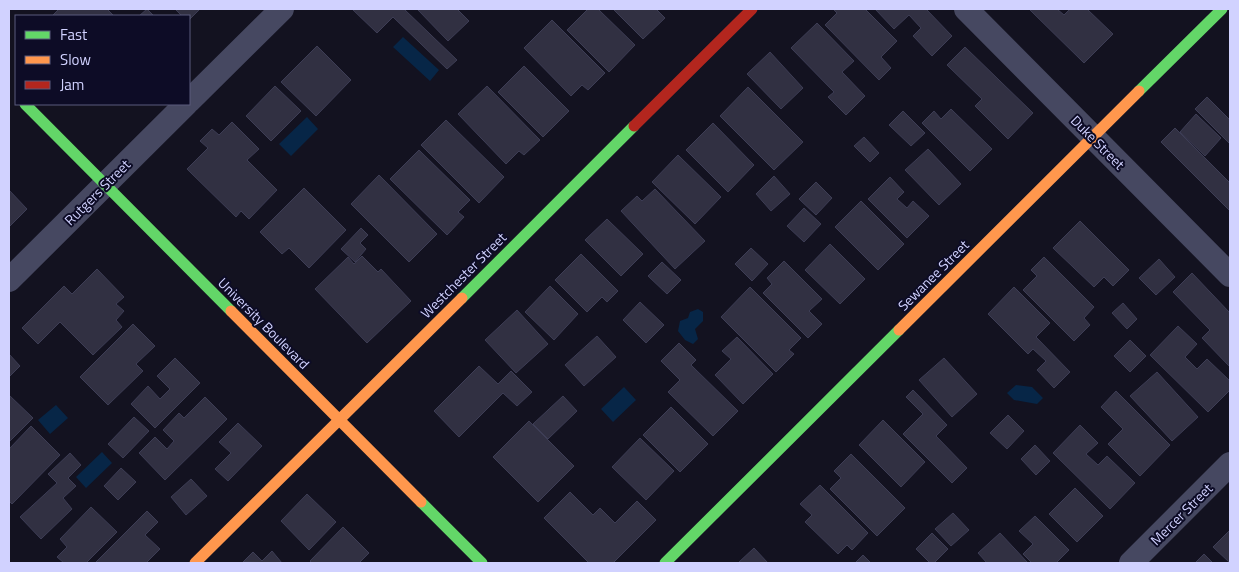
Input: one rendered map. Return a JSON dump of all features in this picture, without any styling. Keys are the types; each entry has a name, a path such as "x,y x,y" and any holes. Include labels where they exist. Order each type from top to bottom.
{"street":[{"path":"190,100 282,9"},
{"name":"Westchester Street","path":"195,563 752,9"},
{"name":"Duke Street","path":"966,9 1230,275"},
{"name":"Sewanee Street","path":"665,563 1222,9"},
{"name":"University Boulevard","path":"26,105 482,563"},
{"name":"Rutgers Street","path":"9,280 185,105"},
{"name":"Mercer Street","path":"1131,563 1230,464"}],"water":[{"path":"403,37 439,70 430,81 393,47"},
{"path":"307,117 318,129 291,156 279,144"},
{"path":"698,309 703,312 703,321 695,329 698,339 693,344 685,340 678,331 680,321 688,318 690,312"},
{"path":"1016,385 1032,387 1043,398 1037,404 1014,400 1007,393"},
{"path":"624,387 636,400 613,422 601,409"},
{"path":"56,405 68,418 50,434 38,420"},
{"path":"102,452 112,463 86,488 76,477"}],"building":[{"path":"59,9 107,9 113,15 53,15"},
{"path":"147,9 153,15 140,15"},
{"path":"175,9 200,9 190,19 190,15 181,15"},
{"path":"352,9 404,9 457,60 447,69 393,17 377,33"},
{"path":"417,9 457,9 469,21 448,41"},
{"path":"588,9 598,9 635,45 609,72 567,30"},
{"path":"613,9 656,9 665,18 643,39"},
{"path":"833,9 865,9 897,41 881,57 891,68 879,80 825,25 837,13"},
{"path":"875,9 926,9 952,36 932,56 913,36 921,28 909,15 894,29"},
{"path":"1029,9 1057,9 1064,15 1070,9 1087,9 1113,34 1084,63"},
{"path":"552,20 605,73 588,90 582,85 571,96 524,48"},
{"path":"817,23 854,61 842,72 865,96 846,115 828,97 834,92 791,48"},
{"path":"317,46 351,80 316,116 281,82"},
{"path":"965,47 1033,113 1008,139 975,106 982,99 947,65"},
{"path":"770,52 803,88 781,109 747,74"},
{"path":"524,66 569,111 543,137 498,92"},
{"path":"275,86 301,111 271,141 246,116"},
{"path":"487,86 540,140 524,155 519,151 506,164 458,114"},
{"path":"748,87 803,142 774,170 720,116"},
{"path":"1207,97 1230,120 1230,144 1195,109"},
{"path":"951,109 992,149 970,171 922,123 934,111 941,119"},
{"path":"903,111 925,133 911,146 889,125"},
{"path":"1196,114 1221,138 1205,156 1180,132"},
{"path":"446,120 504,177 479,203 421,145"},
{"path":"232,122 259,149 247,160 277,190 249,219 241,211 236,217 187,169 208,148 200,141 212,129 219,135"},
{"path":"713,123 754,165 728,192 686,150"},
{"path":"1175,128 1230,183 1230,211 1161,142"},
{"path":"864,137 879,153 870,162 854,146"},
{"path":"928,149 961,184 939,205 905,170"},
{"path":"419,150 470,200 458,212 464,217 447,235 390,179"},
{"path":"678,155 721,197 695,224 652,182"},
{"path":"379,175 437,234 409,262 351,204"},
{"path":"774,176 790,194 771,211 756,194"},
{"path":"890,177 904,192 897,199 907,208 913,201 929,216 907,238 868,199"},
{"path":"816,182 832,198 816,215 799,199"},
{"path":"304,188 346,230 309,268 289,248 282,254 260,232"},
{"path":"655,189 705,241 675,269 621,211 637,196 642,201"},
{"path":"9,190 27,209 9,227"},
{"path":"861,201 904,244 878,270 835,227"},
{"path":"804,208 821,224 804,242 787,226"},
{"path":"607,219 643,254 621,276 585,240"},
{"path":"1080,221 1129,270 1113,286 1104,277 1094,287 1053,248"},
{"path":"361,228 368,235 360,243 366,249 355,262 341,249"},
{"path":"830,244 865,279 840,304 805,270"},
{"path":"751,248 768,264 752,281 735,264"},
{"path":"581,254 618,291 607,302 602,297 587,312 555,280"},
{"path":"362,256 378,272 381,269 411,301 367,343 315,289 348,257 354,264"},
{"path":"1044,257 1094,307 1084,318 1090,325 1074,341 1023,290 1037,276 1031,270"},
{"path":"1159,259 1175,277 1156,295 1139,278"},
{"path":"784,261 822,299 809,311 822,324 808,338 763,293 772,284 767,278"},
{"path":"662,262 681,280 667,294 648,276"},
{"path":"97,269 124,297 116,304 124,311 116,320 122,327 93,355 60,322 38,344 22,328 64,286 72,294"},
{"path":"1192,273 1230,313 1230,367 1202,338 1210,330 1173,292"},
{"path":"550,286 578,314 554,340 525,312"},
{"path":"750,287 801,338 789,350 794,354 776,372 721,317"},
{"path":"1014,287 1050,323 1036,337 1070,372 1054,388 1037,370 1046,361 1033,349 1028,354 988,314"},
{"path":"640,302 664,325 646,343 623,320"},
{"path":"1123,303 1137,319 1127,329 1112,313"},
{"path":"517,310 548,344 516,373 485,340"},
{"path":"133,324 155,346 136,364 143,371 108,405 80,377"},
{"path":"1178,326 1197,344 1185,357 1197,369 1207,359 1230,381 1230,390 1208,412 1150,355"},
{"path":"597,336 616,357 584,386 565,365"},
{"path":"737,337 773,374 743,404 715,375 731,359 722,351"},
{"path":"1130,340 1146,356 1130,372 1114,356"},
{"path":"679,343 696,360 691,365 738,411 713,436 668,392 680,380 661,361"},
{"path":"9,354 20,366 9,377"},
{"path":"175,358 200,383 155,428 131,404 148,386 160,399 170,389 157,376"},
{"path":"944,358 977,394 952,417 919,380"},
{"path":"479,366 498,384 511,371 532,392 517,406 503,393 459,437 434,411"},
{"path":"1157,372 1198,417 1172,441 1130,396"},
{"path":"913,390 947,425 936,436 967,468 952,483 903,434 923,414 906,397"},
{"path":"1116,391 1170,445 1140,476 1108,444 1123,429 1101,407"},
{"path":"9,395 33,418 9,442"},
{"path":"563,396 577,411 548,439 533,424"},
{"path":"205,397 227,419 165,480 139,453 155,437 167,449 174,441 163,430 179,413 184,418"},
{"path":"671,407 708,444 680,472 643,435"},
{"path":"1008,415 1024,431 1007,449 990,433"},
{"path":"134,417 149,431 123,458 108,444"},
{"path":"883,420 925,462 901,487 859,445"},
{"path":"529,421 574,466 538,502 493,457"},
{"path":"238,423 262,446 228,481 215,469 231,453 219,442"},
{"path":"1080,425 1098,443 1086,454 1098,465 1107,456 1135,483 1110,509 1053,453"},
{"path":"31,426 60,455 12,504 9,501 9,449"},
{"path":"640,438 674,471 646,500 612,467"},
{"path":"1035,445 1050,461 1036,475 1021,459"},
{"path":"70,453 81,465 68,478 76,486 63,498 72,509 41,539 20,517 57,483 48,474"},
{"path":"851,454 905,508 877,536 830,489 841,478 834,471"},
{"path":"121,468 136,482 118,500 104,486"},
{"path":"191,479 207,496 186,515 171,497"},
{"path":"820,485 868,533 852,550 847,545 838,554 805,522 812,515 800,504"},
{"path":"1075,488 1103,516 1077,542 1049,514"},
{"path":"570,492 593,515 600,508 615,523 637,501 656,520 613,563 589,563 544,518"},
{"path":"307,494 336,522 309,550 281,521"},
{"path":"91,507 117,532 86,563 64,563 57,557 67,547 60,539"},
{"path":"147,511 158,522 145,535 160,549 146,563 95,563"},
{"path":"953,513 969,530 951,546 935,529"},
{"path":"1035,516 1069,550 1056,563 1032,563 1023,554 1033,544 1019,531"},
{"path":"343,527 369,553 359,563 312,563 310,561"},
{"path":"1230,530 1230,563 1213,547"},
{"path":"932,533 948,549 934,563 930,563 916,549"},
{"path":"1000,533 1028,563 987,563 978,553"},
{"path":"754,548 768,563 738,563"},
{"path":"272,551 282,563 243,562 253,552 262,561"},
{"path":"1204,554 1213,563 1195,563"},
{"path":"863,555 871,563 855,563"}],"traffic: fast":[{"path":"1139,91 1222,9"},
{"path":"26,105 231,311"},
{"path":"462,298 634,126"},
{"path":"665,563 899,330"},
{"path":"421,502 482,563"}],"traffic: slow":[{"path":"899,330 1139,91"},
{"path":"195,563 462,298"},
{"path":"231,311 421,502"}],"traffic: jam":[{"path":"634,126 752,9"}]}
